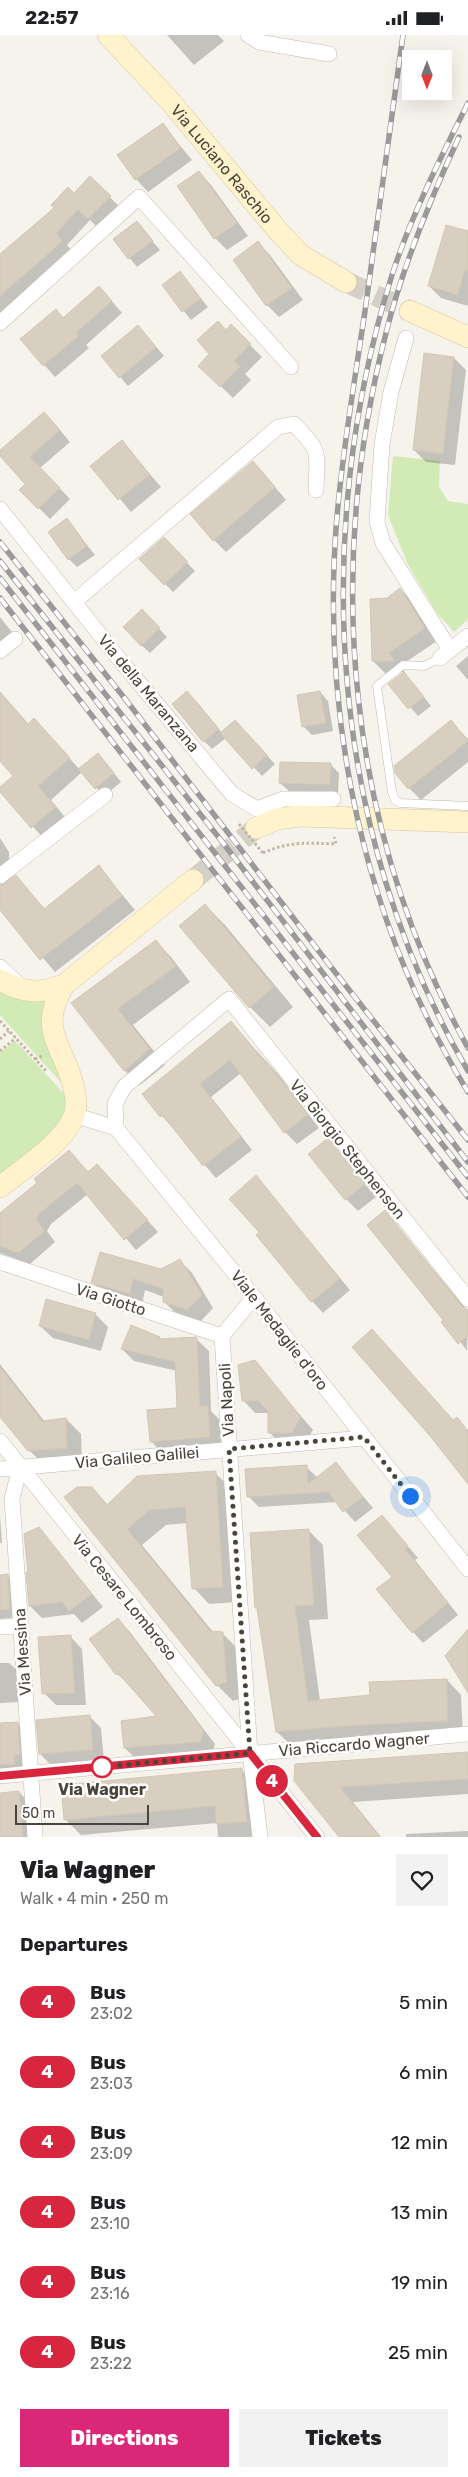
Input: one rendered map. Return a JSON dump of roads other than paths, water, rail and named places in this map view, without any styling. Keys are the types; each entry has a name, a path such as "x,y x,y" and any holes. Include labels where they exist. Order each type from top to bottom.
{"street":[{"path":"248,35 259,42 329,54"},
{"name":"Via Luciano Raschio","path":"112,38 170,101 279,232 301,255 346,282"},
{"path":"0,323 139,197 291,367"},
{"path":"410,311 468,337"},
{"path":"406,338 391,392 382,443 377,521 383,543 445,654 468,636"},
{"path":"74,603 278,427 294,424 315,446 317,453 316,490"},
{"name":"Via della Maranzana","path":"0,509 74,603 232,794 257,809 283,799 333,799"},
{"path":"0,651 15,639"},
{"path":"0,876 105,795"},
{"path":"248,826 300,816 468,822"},
{"path":"0,980 20,990 42,991 64,985 193,880"},
{"path":"0,967 22,987 42,991"},
{"path":"0,1187 53,1143 74,1115 75,1095 70,1073 58,1050 52,1028 53,1010 64,985"},
{"name":"Via Giorgio Stephenson","path":"116,1128 116,1104 124,1087 229,999 468,1299"},
{"path":"74,1115 116,1128"},
{"name":"Viale Medaglie d'oro","path":"116,1128 254,1297 468,1569"},
{"name":"Via Giotto","path":"0,1262 222,1336"},
{"path":"222,1336 254,1297"},
{"name":"Via Napoli","path":"222,1336 250,1753 260,1837"},
{"name":"Via Galileo Galilei","path":"0,1469 364,1437"},
{"name":"Via Cesare Lombroso","path":"0,1441 317,1837"},
{"name":"Via Messina","path":"20,1467 12,1499 29,1774 35,1837"},
{"path":"0,1627 20,1626"},
{"name":"Via Riccardo Wagner","path":"0,1776 468,1734"}],"lane":[{"path":"445,654 424,666 403,665 377,686 392,792 395,800 400,803 468,806"}],"tunnel":[{"path":"346,282 410,311"},
{"path":"193,880 256,828"}],"railway":[{"path":"403,35 346,439 337,516 333,591 336,667 343,741 357,815 376,888 401,958 432,1026 468,1092"},
{"path":"468,103 417,209 392,275 366,375 350,476 343,579 347,682 361,784 386,883 421,979 468,1071"},
{"path":"459,137 418,233 400,283 386,333 367,424 356,516 353,608 358,699 373,789 395,878 427,964 468,1048"},
{"path":"0,542 126,700 331,967 468,1140"},
{"path":"0,561 220,839 468,1162"},
{"path":"0,578 468,1177"},
{"path":"0,598 468,1197"}],"place":[{"name":"Via Wagner","path":"102,1767"}]}
